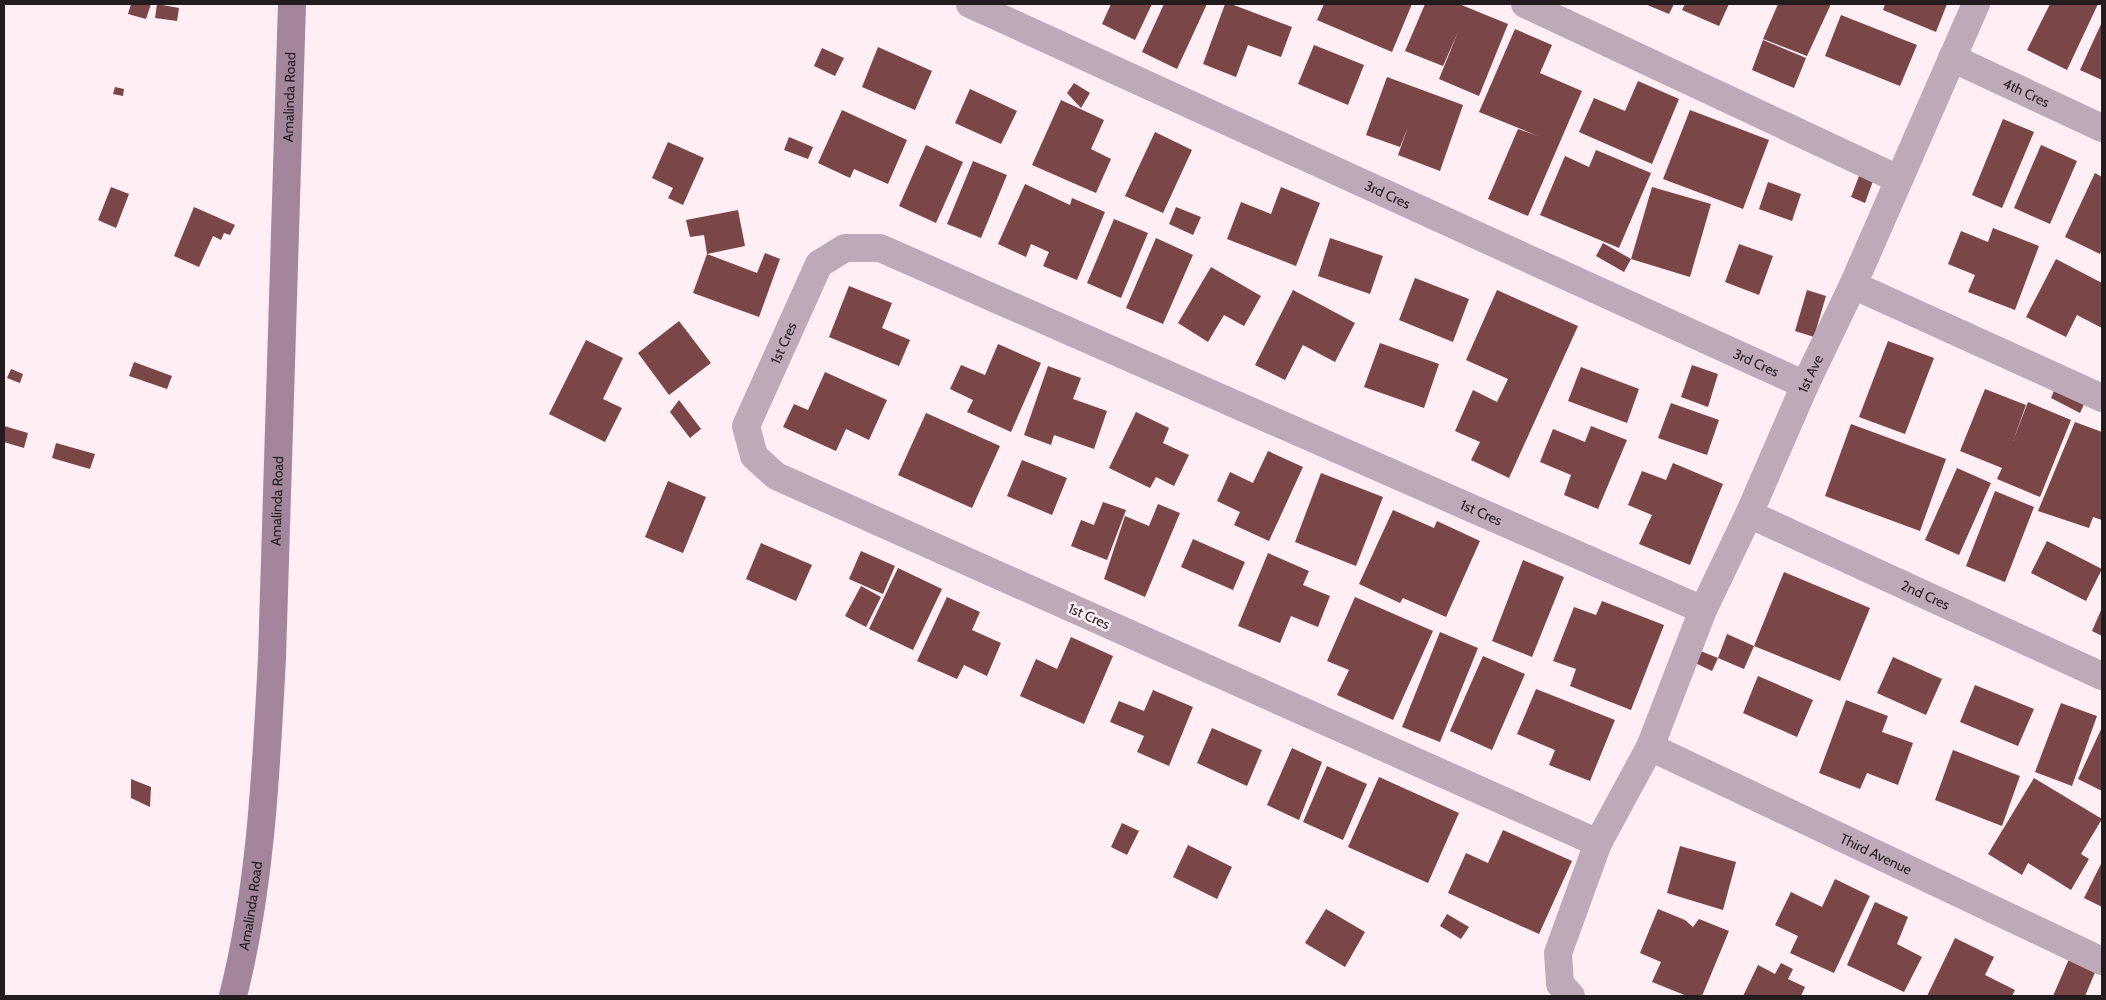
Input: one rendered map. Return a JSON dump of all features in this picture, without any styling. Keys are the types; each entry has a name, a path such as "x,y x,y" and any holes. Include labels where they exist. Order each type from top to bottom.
{"street":[{"name":"Amalinda Road","path":"233,996 242,963 257,867 268,736 292,4"},
{"name":"3rd Cres","path":"970,4 1805,385"},
{"path":"1525,4 1898,179"},
{"name":"1st Ave","path":"1571,996 1560,984 1558,953 1598,843 1650,747 1703,610 1749,514 1805,385 1853,285 1976,4"},
{"name":"4th Cres","path":"1952,58 2102,128"},
{"name":"1st Cres","path":"1598,843 776,476 754,456 746,426 818,264 845,248 880,248 1703,610"},
{"path":"1853,285 2102,398"},
{"name":"2nd Cres","path":"1749,514 2102,676"},
{"name":"Third Avenue","path":"1650,747 2102,961"}],"building":[{"path":"131,4 151,4 146,19 128,14"},
{"path":"157,4 179,8 177,21 155,18"},
{"path":"1111,4 1152,4 1135,40 1102,24"},
{"path":"1164,4 1207,4 1177,69 1142,52"},
{"path":"1225,4 1231,4 1292,27 1281,57 1248,45 1236,77 1203,64"},
{"path":"1324,4 1412,4 1392,52 1317,20"},
{"path":"1425,4 1459,4 1508,24 1479,96 1439,79 1458,32 1443,66 1405,51"},
{"path":"1645,4 1674,4 1669,14"},
{"path":"1685,4 1729,4 1719,26 1682,10"},
{"path":"1778,4 1831,4 1807,56 1763,39"},
{"path":"1885,4 1947,4 1936,32 1883,10"},
{"path":"2050,4 2098,4 2067,70 2027,50"},
{"path":"1841,15 1917,45 1900,86 1825,56"},
{"path":"2102,22 2102,80 2080,70"},
{"path":"1515,29 1552,45 1540,73 1582,91 1528,216 1488,199 1518,129 1538,136 1479,112"},
{"path":"1763,40 1806,58 1794,88 1752,70"},
{"path":"1314,45 1364,65 1348,105 1298,84"},
{"path":"878,47 932,71 915,110 862,87"},
{"path":"822,48 844,58 835,76 814,66"},
{"path":"1387,77 1463,105 1440,171 1398,155 1408,127 1400,147 1366,135"},
{"path":"1638,81 1679,99 1652,164 1579,132 1594,98 1625,111"},
{"path":"1074,83 1090,93 1081,108 1067,93"},
{"path":"115,87 124,89 123,96 113,94"},
{"path":"970,89 1017,111 1001,144 955,123"},
{"path":"1061,100 1104,120 1091,149 1111,159 1096,193 1032,165"},
{"path":"842,110 907,140 888,184 854,169 850,178 818,163"},
{"path":"1690,110 1769,140 1743,209 1663,179"},
{"path":"2003,119 2034,132 2002,208 1972,195"},
{"path":"1155,132 1192,150 1163,213 1125,196"},
{"path":"789,137 813,147 808,159 784,150"},
{"path":"668,142 704,158 683,205 668,198 673,188 652,178"},
{"path":"926,145 963,162 936,223 899,206"},
{"path":"2041,145 2077,161 2050,224 2014,208"},
{"path":"1596,150 1651,173 1619,248 1540,215 1565,156 1589,167"},
{"path":"973,161 1007,175 981,238 947,224"},
{"path":"2095,173 2102,177 2102,250 2100,254 2065,237"},
{"path":"1859,176 1873,181 1865,203 1851,197"},
{"path":"1768,182 1801,194 1792,221 1759,209"},
{"path":"1025,184 1070,205 1072,198 1105,212 1077,280 1043,266 1049,252 1031,244 1026,257 998,244"},
{"path":"111,187 129,194 116,228 98,220"},
{"path":"1281,187 1320,203 1296,266 1227,239 1241,202 1271,214"},
{"path":"1652,187 1711,204 1690,277 1631,259"},
{"path":"194,207 235,225 230,235 224,233 221,240 213,236 199,267 174,256"},
{"path":"1176,207 1201,217 1193,235 1169,224"},
{"path":"738,210 745,246 707,254 704,235 690,237 686,220"},
{"path":"1114,219 1148,233 1121,298 1087,283"},
{"path":"1993,228 2039,246 2015,310 1968,292 1975,275 1948,264 1961,231 1988,242"},
{"path":"1156,238 1193,255 1163,324 1126,308"},
{"path":"1330,238 1383,256 1370,294 1318,276"},
{"path":"1603,243 1631,259 1624,272 1596,256"},
{"path":"1739,244 1773,256 1759,295 1725,282"},
{"path":"765,253 780,259 759,317 693,293 707,254 757,273"},
{"path":"2056,259 2102,283 2102,328 2077,315 2066,337 2026,317"},
{"path":"1211,267 1261,296 1244,326 1224,315 1208,342 1178,323"},
{"path":"1415,278 1469,299 1453,342 1399,320"},
{"path":"849,286 892,303 882,328 910,340 899,366 829,337"},
{"path":"1293,290 1355,323 1335,362 1303,345 1285,380 1255,365"},
{"path":"1497,290 1578,326 1509,478 1471,460 1480,442 1455,431 1473,390 1497,402 1508,379 1466,360"},
{"path":"1807,290 1826,296 1814,337 1795,331"},
{"path":"679,321 711,363 669,395 638,353"},
{"path":"586,340 623,358 603,399 622,408 605,442 549,414"},
{"path":"1888,341 1934,358 1905,434 1859,417"},
{"path":"1380,343 1439,364 1424,408 1364,387"},
{"path":"998,344 1041,363 1011,432 967,412 973,400 950,389 961,365 985,375"},
{"path":"134,362 172,376 167,389 129,376"},
{"path":"1692,365 1718,374 1708,407 1681,397"},
{"path":"1048,366 1081,378 1073,399 1107,411 1094,449 1054,435 1051,445 1024,435"},
{"path":"1581,367 1639,389 1627,423 1568,401"},
{"path":"11,369 23,374 20,383 7,378"},
{"path":"825,372 887,400 869,440 846,429 836,451 783,427 794,404 808,410"},
{"path":"2056,386 2086,400 2080,413 2051,398"},
{"path":"1985,389 2026,405 2013,441 2028,402 2071,420 2040,497 1997,479 2002,468 1960,451"},
{"path":"679,400 701,429 690,438 670,412"},
{"path":"1671,403 1719,420 1707,455 1658,438"},
{"path":"1136,412 1169,428 1163,443 1189,455 1174,486 1156,477 1150,488 1109,468"},
{"path":"926,413 1000,446 972,508 898,475"},
{"path":"2075,422 2102,432 2102,520 2093,517 2089,528 2038,511"},
{"path":"1851,424 1946,459 1920,531 1825,496"},
{"path":"4,426 28,433 24,448 4,442"},
{"path":"1591,426 1627,440 1598,509 1564,495 1571,475 1540,462 1553,429 1585,442"},
{"path":"56,443 95,454 90,469 52,458"},
{"path":"1268,451 1303,467 1269,541 1234,525 1240,512 1217,501 1230,472 1253,483"},
{"path":"1022,460 1067,478 1052,515 1007,496"},
{"path":"1673,463 1723,484 1690,565 1639,544 1652,515 1628,505 1642,471 1666,480"},
{"path":"1957,468 1991,483 1959,555 1925,540"},
{"path":"1321,473 1383,497 1356,566 1295,542"},
{"path":"668,481 706,497 683,553 645,537"},
{"path":"1995,491 2034,507 2005,582 1966,566"},
{"path":"1103,502 1126,510 1107,560 1071,546 1081,520 1094,525"},
{"path":"1158,504 1180,513 1145,597 1104,579 1125,516 1149,526"},
{"path":"1393,510 1434,528 1437,521 1480,541 1446,617 1403,598 1400,603 1359,584"},
{"path":"1193,539 1245,562 1233,590 1181,567"},
{"path":"2047,541 2102,569 2086,601 2031,573"},
{"path":"761,543 812,565 796,601 746,579"},
{"path":"861,551 895,566 883,594 849,579"},
{"path":"1268,553 1309,571 1303,585 1330,596 1318,627 1291,616 1280,643 1238,626"},
{"path":"1523,560 1564,577 1532,657 1492,641"},
{"path":"898,568 942,589 913,650 869,629"},
{"path":"1784,572 1870,608 1840,681 1754,646"},
{"path":"861,586 881,597 866,627 845,616"},
{"path":"947,597 980,612 972,630 1001,643 987,676 964,665 957,679 917,661"},
{"path":"1355,597 1433,631 1393,720 1337,695 1349,670 1327,661"},
{"path":"1602,601 1664,625 1631,710 1570,686 1576,669 1553,661 1574,607 1596,615"},
{"path":"2102,608 2102,636 2092,631"},
{"path":"1440,632 1478,648 1440,742 1402,727"},
{"path":"1727,634 1754,646 1744,669 1718,658"},
{"path":"1071,637 1113,656 1084,724 1020,696 1036,659 1057,669"},
{"path":"1698,650 1718,658 1712,671 1693,662"},
{"path":"1483,656 1525,674 1492,750 1450,731"},
{"path":"1893,657 1942,679 1926,715 1877,693"},
{"path":"1758,676 1813,700 1797,737 1743,713"},
{"path":"1975,685 2034,709 2018,746 1960,722"},
{"path":"1536,689 1615,720 1590,781 1549,765 1555,750 1517,734"},
{"path":"1153,690 1193,707 1169,766 1137,752 1144,736 1110,722 1119,701 1144,711"},
{"path":"1846,700 1888,716 1882,732 1913,743 1898,785 1867,773 1860,789 1819,773"},
{"path":"2061,703 2097,716 2072,786 2035,772"},
{"path":"2102,727 2102,791 2078,779"},
{"path":"1212,728 1262,750 1247,786 1197,763"},
{"path":"1292,748 1322,762 1299,820 1267,805"},
{"path":"1953,750 2020,776 2002,826 1935,800"},
{"path":"1327,766 1367,784 1343,840 1303,822"},
{"path":"1379,777 1459,813 1428,883 1348,847"},
{"path":"2034,778 2102,819 2081,854 2089,859 2071,890 2028,863 2022,875 1988,854"},
{"path":"131,779 151,787 150,807 131,798"},
{"path":"1122,823 1139,831 1127,855 1111,847"},
{"path":"1503,830 1572,861 1539,934 1448,893 1466,853 1488,863"},
{"path":"1188,845 1232,867 1217,899 1173,877"},
{"path":"1680,846 1736,862 1723,910 1667,893"},
{"path":"2102,862 2102,907 2084,898"},
{"path":"1835,879 1870,896 1834,973 1790,953 1798,936 1775,925 1791,892 1822,907"},
{"path":"1875,902 1908,917 1897,944 1922,957 1904,992 1847,965"},
{"path":"1326,909 1365,932 1345,967 1305,943"},
{"path":"1658,909 1685,920 1693,927 1699,919 1729,931 1702,996 1687,996 1652,982 1661,962 1640,953"},
{"path":"1447,914 1469,927 1461,939 1440,926"},
{"path":"1955,938 1994,957 1985,975 2015,990 2012,996 1927,996"},
{"path":"2069,959 2096,970 2085,996 2053,996"},
{"path":"1781,963 1793,969 1788,979 1805,987 1801,996 1743,996 1758,965 1775,974"}]}
